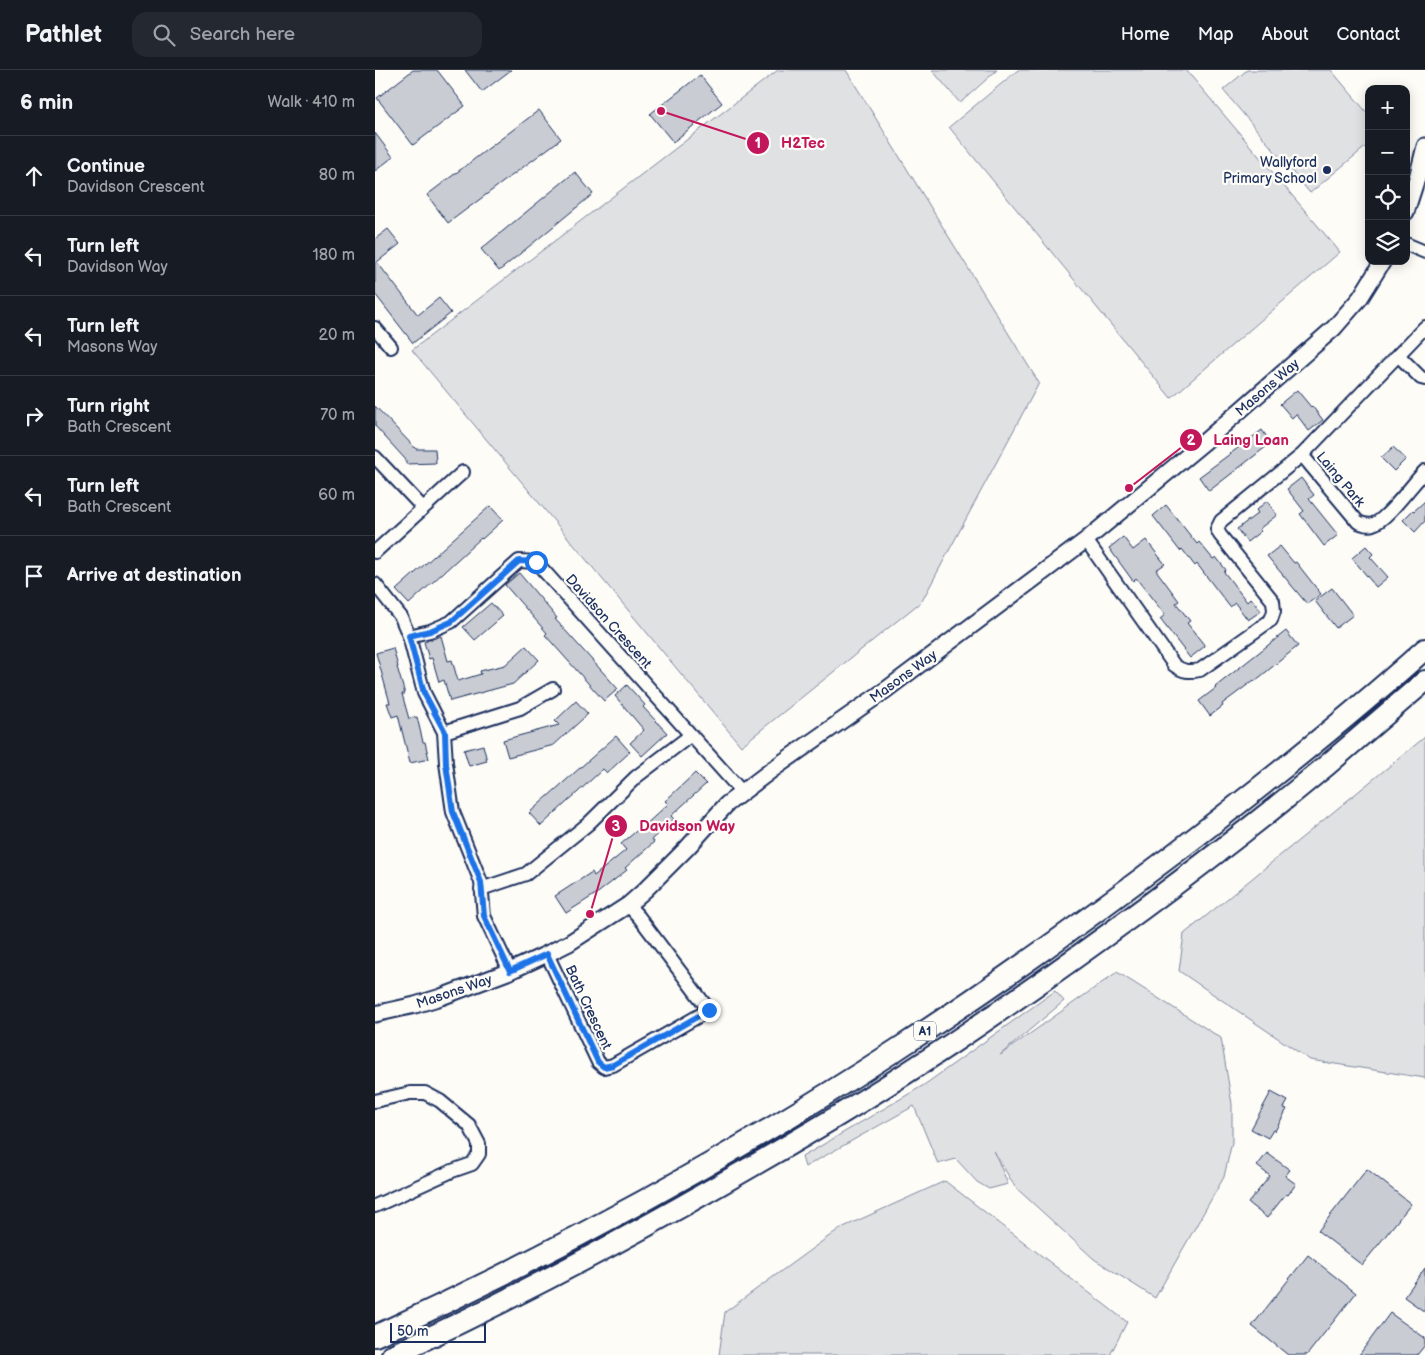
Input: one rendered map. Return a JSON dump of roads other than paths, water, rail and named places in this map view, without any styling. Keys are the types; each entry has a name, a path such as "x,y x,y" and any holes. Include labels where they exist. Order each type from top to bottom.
{"highway":[{"name":"A1","path":"375,1336 441,1306 532,1260 634,1205 743,1144 894,1052 1023,964 1134,884 1245,799 1425,649"},
{"name":"A1","path":"392,1355 450,1328 576,1264 681,1207 843,1113 949,1046 1117,927 1231,842 1326,766 1425,681"}],"street":[{"path":"1410,200 1425,146"},
{"path":"1410,246 1425,252"},
{"name":"Masons Way","path":"375,1014 441,996 510,971 569,943 628,905 687,848 727,804 887,689 1086,540 1203,443 1334,328 1360,298 1381,265"},
{"path":"1086,540 1174,665 1180,670 1189,672 1200,670 1271,620 1274,611 1273,602 1220,535 1217,529 1221,521 1302,455 1425,327"},
{"path":"375,328 391,347"},
{"path":"1398,355 1425,380"},
{"name":"Laing Park","path":"1302,455 1358,522 1366,525 1375,524 1400,501 1415,480 1425,471"},
{"path":"375,457 423,508"},
{"path":"375,552 463,472"},
{"name":"Davidson Crescent","path":"409,636 430,631 451,622 519,561 536,562 742,792"},
{"path":"375,584 401,617 409,636 424,693 445,732 446,764 453,812 481,882 484,916 510,971"},
{"path":"445,732 520,708 553,689"},
{"path":"481,889 526,874 588,824 636,778 691,735"},
{"name":"Bath Crescent","path":"547,954 601,1065 608,1067 709,1010 628,905"},
{"path":"375,1101 410,1093 425,1093 440,1101 469,1124 479,1144 479,1154 472,1164 452,1171 375,1206"}],"place":[{"name":"H2Tec","path":"661,111"},
{"name":"Wallyford Primary School","path":"1327,170"},
{"name":"Laing Loan","path":"1129,488"},
{"name":"Davidson Way","path":"590,914"}]}
